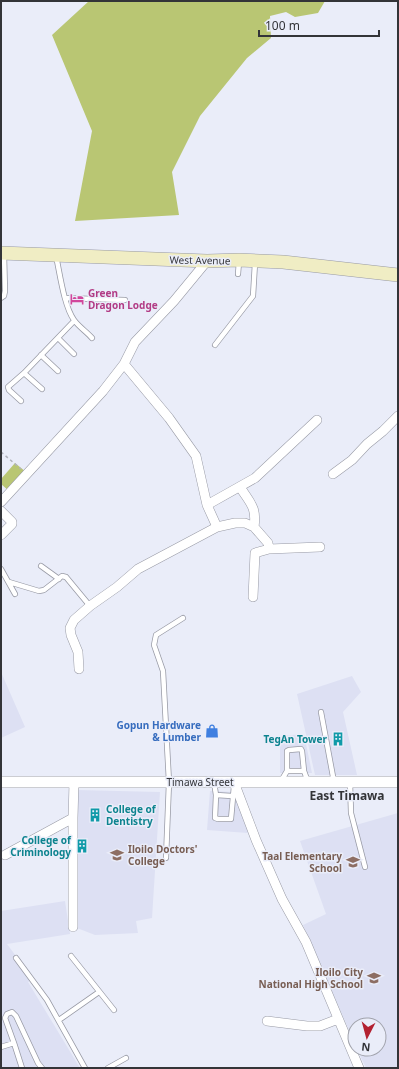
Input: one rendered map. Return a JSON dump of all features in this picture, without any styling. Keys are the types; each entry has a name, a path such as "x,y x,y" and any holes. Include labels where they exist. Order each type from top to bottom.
{"main road":[{"name":"West Avenue","path":"3,253 207,261 240,260 283,262 398,275"}],"street":[{"path":"1,502 103,391 124,364 135,342 174,301 207,261"},
{"path":"124,364 170,418 196,456 207,505 217,527"},
{"path":"333,474 352,460 398,416"},
{"path":"207,505 255,478 317,420"},
{"path":"240,487 254,509 256,516 254,526"},
{"path":"1,511 12,522 12,524 1,535"},
{"path":"78,669 78,652 71,635 70,628 74,620 138,569 217,527 245,522 254,526 268,543 269,549"},
{"path":"253,597 255,553 269,549 320,547"},
{"name":"Timawa Street","path":"1,782 398,782"},
{"path":"73,927 72,818 74,782"},
{"path":"234,782 256,840 282,898 306,942 358,1068"},
{"path":"5,855 72,818"},
{"path":"267,1021 307,1026 320,1026 338,1019"}],"lane":[{"path":"1,298 4,296 5,291 3,253"},
{"path":"56,255 65,298 74,321 92,338"},
{"path":"238,274 240,260"},
{"path":"215,345 253,296 255,261"},
{"path":"65,298 125,300"},
{"path":"21,401 8,387 74,321"},
{"path":"58,338 74,354"},
{"path":"41,355 58,371"},
{"path":"24,372 42,389"},
{"path":"40,566 59,579"},
{"path":"1,569 15,594"},
{"path":"9,582 39,591 44,590 62,576 66,577 90,606"},
{"path":"166,858 169,782 163,671 154,645 156,635 183,618"},
{"path":"321,712 334,782"},
{"path":"280,782 287,771 287,751 301,749 304,771 308,782"},
{"path":"287,771 304,771"},
{"path":"214,782 216,795 215,818 232,819 232,796 234,782"},
{"path":"350,782 351,813 364,867"},
{"path":"216,795 232,796"},
{"path":"70,956 114,1010"},
{"path":"16,958 47,1000 85,1068"},
{"path":"58,1020 99,992"},
{"path":"22,1068 6,1018 7,1014 12,1012 16,1016 38,1063 42,1068"},
{"path":"1,1046 14,1043"},
{"path":"108,1068 126,1058"}],"path":[{"path":"1,452 27,474"}],"shaded area":[{"path":"1,672 25,727 1,738"},
{"path":"352,676 361,692 343,712 357,775 315,775 297,694"},
{"path":"304,734 312,773 280,773 280,736"},
{"name":"Iloilo Doctors' College","path":"77,790 160,792 152,918 136,921 138,933 95,935 77,928"},
{"path":"210,791 234,792 248,833 207,830"},
{"path":"398,813 398,1068 366,1068 361,1057 387,1057 387,1017 347,1017 347,1026 303,925 326,914 300,841"},
{"path":"65,901 70,934 7,944 33,979 28,982 80,1068 1,1068 1,911"}],"green space":[{"path":"89,1 325,1 318,13 295,17 286,12 270,16 271,38 247,58 200,116 172,172 179,215 75,221 92,131 52,35"},
{"path":"15,463 26,472 9,491 1,484 1,479"}],"place":[{"name":"Green Dragon Lodge","path":"77,299"},
{"name":"Gopun Hardware & Lumber","path":"212,731"},
{"name":"TegAn Tower","path":"338,739"},
{"name":"College of Dentistry","path":"95,815"},
{"name":"College of Criminology","path":"82,846"},
{"name":"Iloilo Doctors' College","path":"117,855"},
{"name":"Taal Elementary School","path":"353,862"},
{"name":"Iloilo City National High School","path":"374,978"}],"district":[{"name":"East Timawa","path":"347,795"}]}
